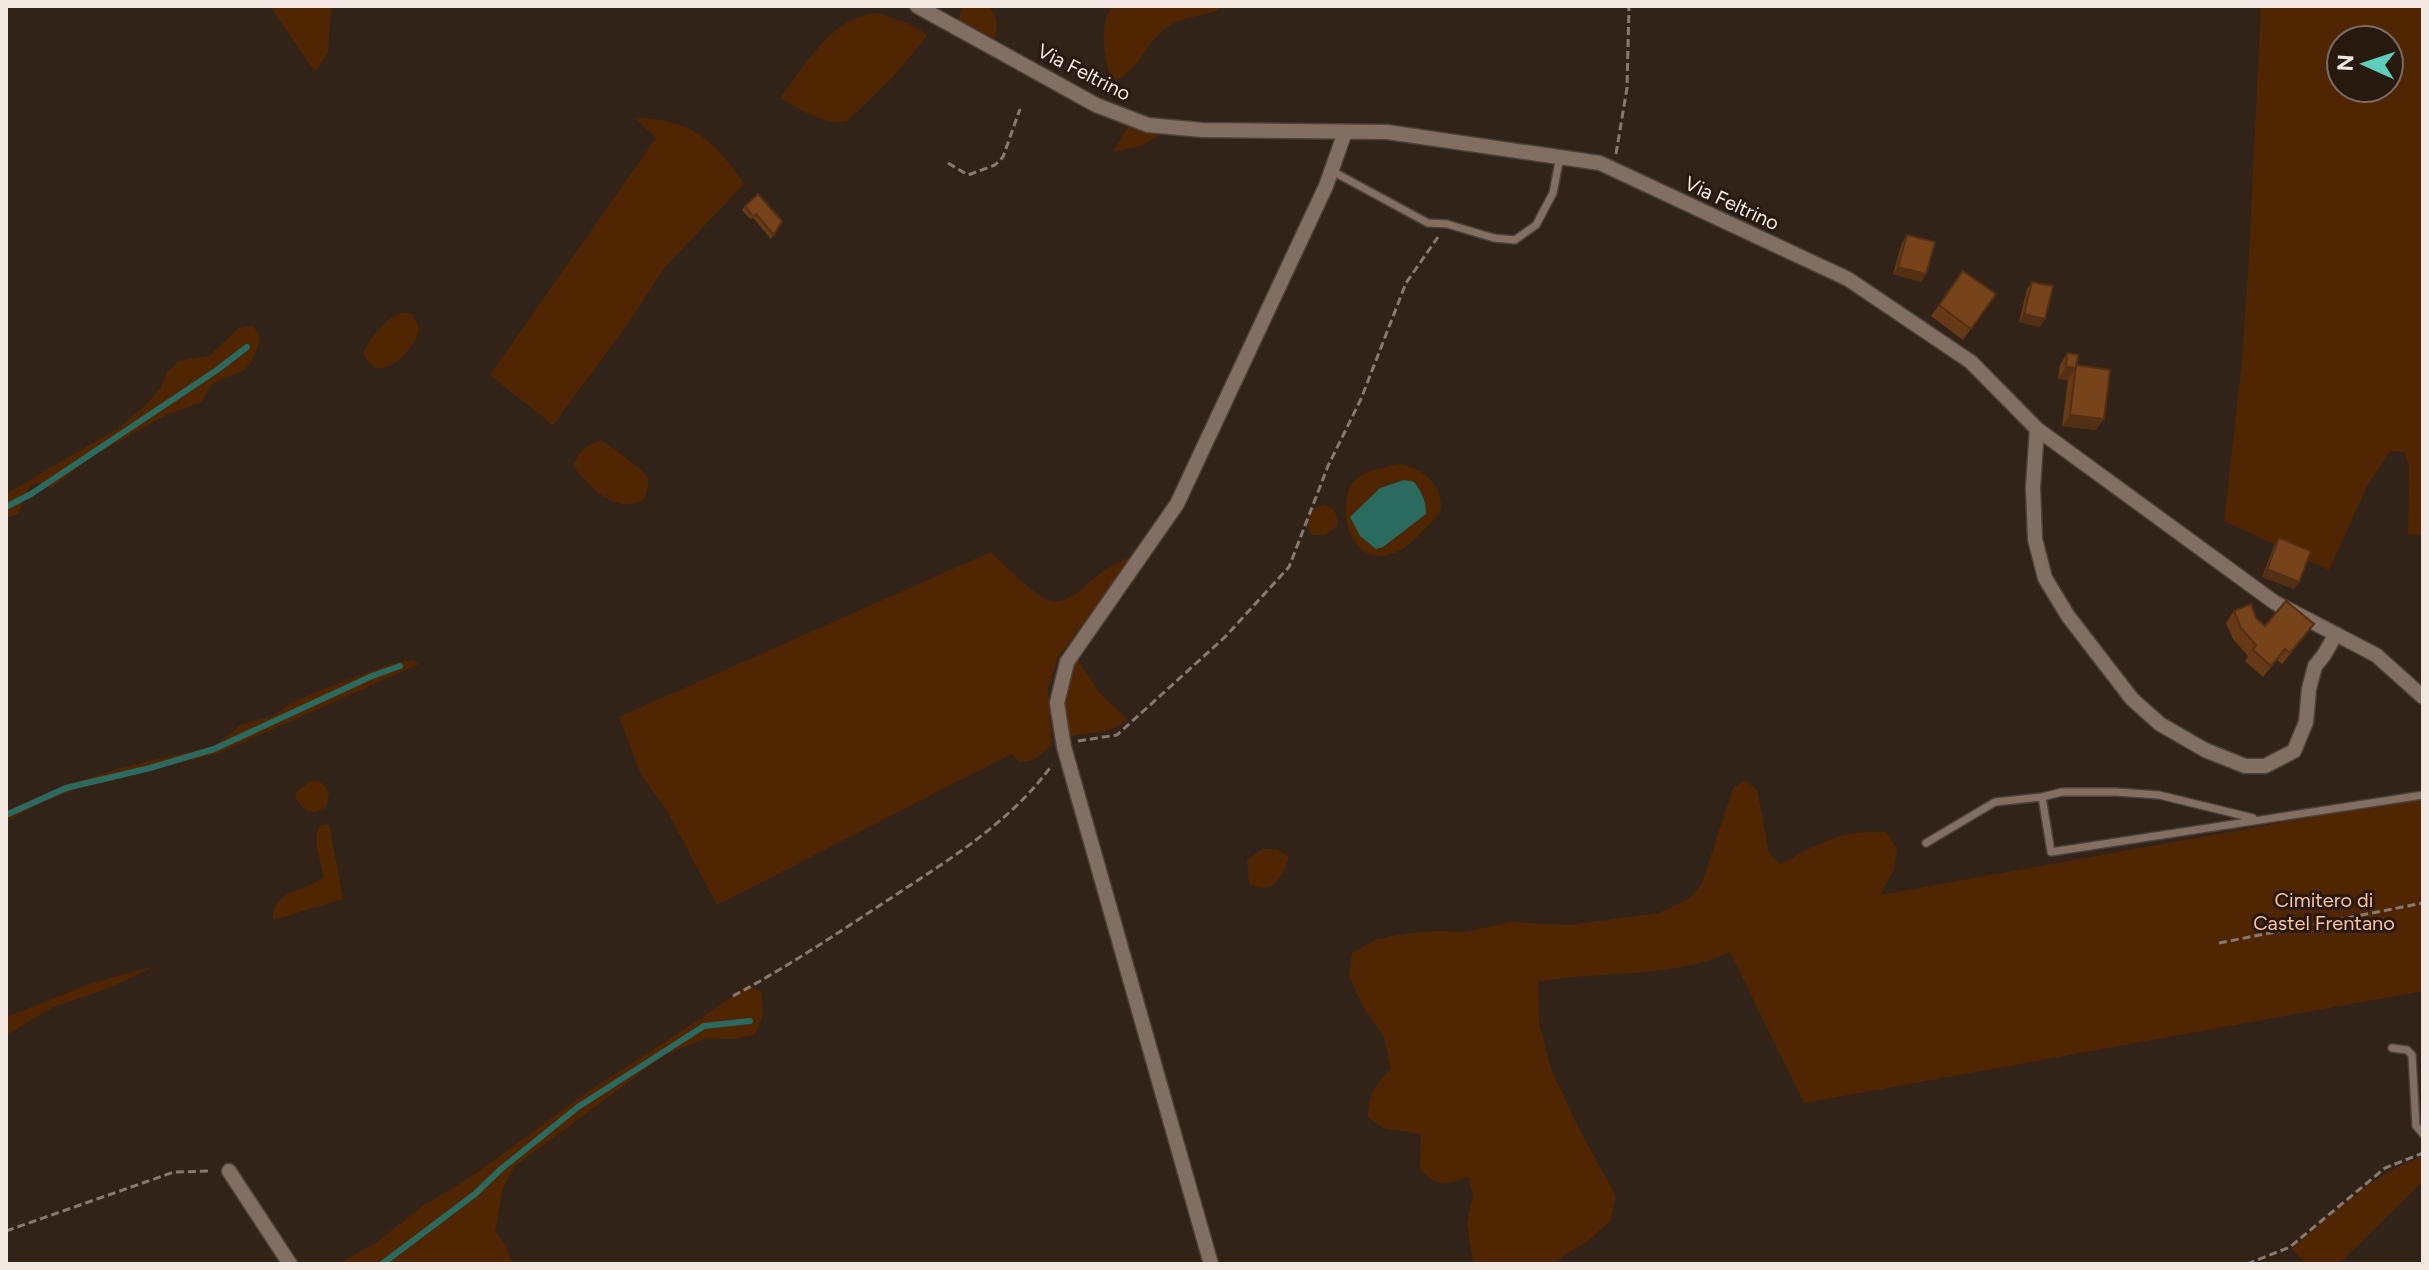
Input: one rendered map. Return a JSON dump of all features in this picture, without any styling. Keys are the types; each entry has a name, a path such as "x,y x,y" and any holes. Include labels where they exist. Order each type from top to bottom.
{"street":[{"name":"Via Feltrino","path":"917,6 1096,105 1148,125 1202,130 1387,132 1600,163 1848,279 1971,362 2037,429 2274,602 2376,655 2423,697"},
{"path":"1211,1264 1064,747 1057,703 1067,662 1177,504 1332,171 1345,132"},
{"path":"2037,429 2033,487 2035,539 2045,578 2068,616 2132,699 2160,724 2205,750 2245,766 2265,766 2294,751 2306,722 2315,666 2336,634"},
{"path":"229,1171 290,1264"}],"lane":[{"path":"1332,171 1428,223 1447,224 1494,238 1515,240 1536,225 1553,193 1560,157"},
{"path":"1926,843 1995,802 2062,792 2159,795 2259,820"},
{"path":"2042,797 2051,852 2423,795"},
{"path":"2392,1048 2407,1050 2412,1055 2416,1126 2423,1134"}],"path":[{"path":"1613,169 1627,88 1629,6"},
{"path":"948,163 968,175 995,165 1003,157 1020,109"},
{"path":"733,996 828,940 978,840 1010,813 1064,747 1080,740 1117,735 1225,637 1289,567 1328,466 1361,399 1406,283 1447,224"},
{"path":"2219,943 2423,903"},
{"path":"2247,1264 2290,1247 2385,1168 2423,1153"},
{"path":"6,1231 174,1172 229,1171"}],"green space":[{"path":"270,6 331,6 328,53 315,72"},
{"path":"987,6 991,10 996,21 995,39 958,20 962,9"},
{"path":"1113,6 1220,6 1218,10 1176,22 1164,29 1131,70 1117,80 1110,76 1104,40 1105,22"},
{"path":"2261,6 2423,6 2423,536 2408,534 2409,467 2404,452 2390,451 2367,486 2329,570 2224,521 2241,370"},
{"path":"877,13 907,23 928,35 893,77 847,121 820,119 780,98 821,44 834,32 861,16"},
{"path":"635,118 671,122 699,134 722,155 744,184 665,267 627,325 553,425 490,375 656,138"},
{"path":"1131,122 1164,132 1141,146 1113,152"},
{"path":"405,312 412,314 419,329 414,342 396,362 381,368 373,366 363,353 366,347 386,323"},
{"path":"253,326 259,335 258,347 244,370 212,384 201,402 166,415 93,456 50,489 43,484 32,485 18,514 6,518 6,494 120,427 148,403 161,387 167,372 179,361 209,356 239,328"},
{"path":"601,441 646,475 648,484 644,499 634,503 614,502 596,490 573,466 583,449"},
{"path":"1396,464 1414,468 1429,479 1439,494 1440,512 1399,551 1382,556 1370,554 1360,548 1353,538 1348,526 1346,500 1350,488 1360,476","holes":["1404,480 1423,498 1426,514 1350,517 1380,488"]},
{"path":"1324,505 1335,512 1337,526 1325,535 1312,535 1309,517"},
{"path":"991,552 1036,593 1058,602 1072,596 1104,571 1138,553 1058,657 1048,688 1052,745 1034,760 1020,762 1011,754 717,905 667,811 641,775 619,717"},
{"path":"1075,656 1099,692 1128,720 1110,730 1066,737 1061,693"},
{"path":"412,660 419,664 219,753 76,789 6,822 6,811 62,786 214,746 242,724 271,717 292,703 390,664"},
{"name":"Cimitero di Castel Frentano","path":"1745,780 1757,790 1769,853 1780,865 1806,850 1842,836 1886,832 1897,849 1894,869 1880,895 2423,797 2423,991 1804,1103 1730,952 1707,961 1660,970 1538,982 1539,1023 1551,1069 1580,1131 1616,1196 1611,1220 1588,1241 1551,1264 1477,1264 1472,1256 1467,1223 1473,1195 1468,1177 1448,1183 1432,1179 1420,1169 1421,1134 1383,1128 1368,1117 1374,1090 1391,1069 1384,1037 1364,1008 1349,977 1352,953 1375,940 1404,934 1465,932 1511,922 1569,925 1659,913 1690,898 1702,883 1733,788"},
{"path":"311,781 323,784 329,794 326,807 316,812 306,811 295,798 297,791"},
{"path":"329,824 343,899 273,920 277,903 283,897 323,878 317,832 319,826"},
{"path":"1263,849 1276,849 1289,857 1280,878 1264,888 1249,883 1247,860"},
{"path":"155,966 107,989 53,1007 6,1035 6,1017 92,983"},
{"path":"748,985 761,992 763,1014 755,1035 732,1039 706,1038 665,1055 515,1166 503,1188 495,1231 506,1246 513,1264 338,1264 377,1242 423,1206 474,1175 583,1095"},
{"path":"2423,1156 2423,1181 2343,1260 2331,1264 2307,1264 2291,1249 2370,1184"}],"water":[{"path":"1404,480 1417,486 1426,514 1376,549 1360,536 1350,517 1380,488"}],"building":[{"path":"758,194 782,221 774,235 745,206"},
{"path":"1907,235 1935,242 1926,274 1898,267"},
{"path":"1963,271 1996,294 1971,329 1939,305"},
{"path":"2032,282 2053,286 2045,319 2024,314"},
{"path":"2067,353 2078,355 2076,368 2066,367"},
{"path":"2076,365 2110,370 2104,419 2070,415"},
{"path":"2279,538 2311,551 2299,582 2267,569"},
{"path":"2286,601 2314,624 2290,653 2285,649 2271,666 2253,650 2256,645 2241,628 2234,611 2251,604 2256,618 2265,626"}],"waterway":[{"path":"6,507 31,494 247,347"},
{"path":"6,815 66,788 214,749 400,666"},
{"path":"382,1264 475,1194 578,1107 704,1026 750,1021"}]}
